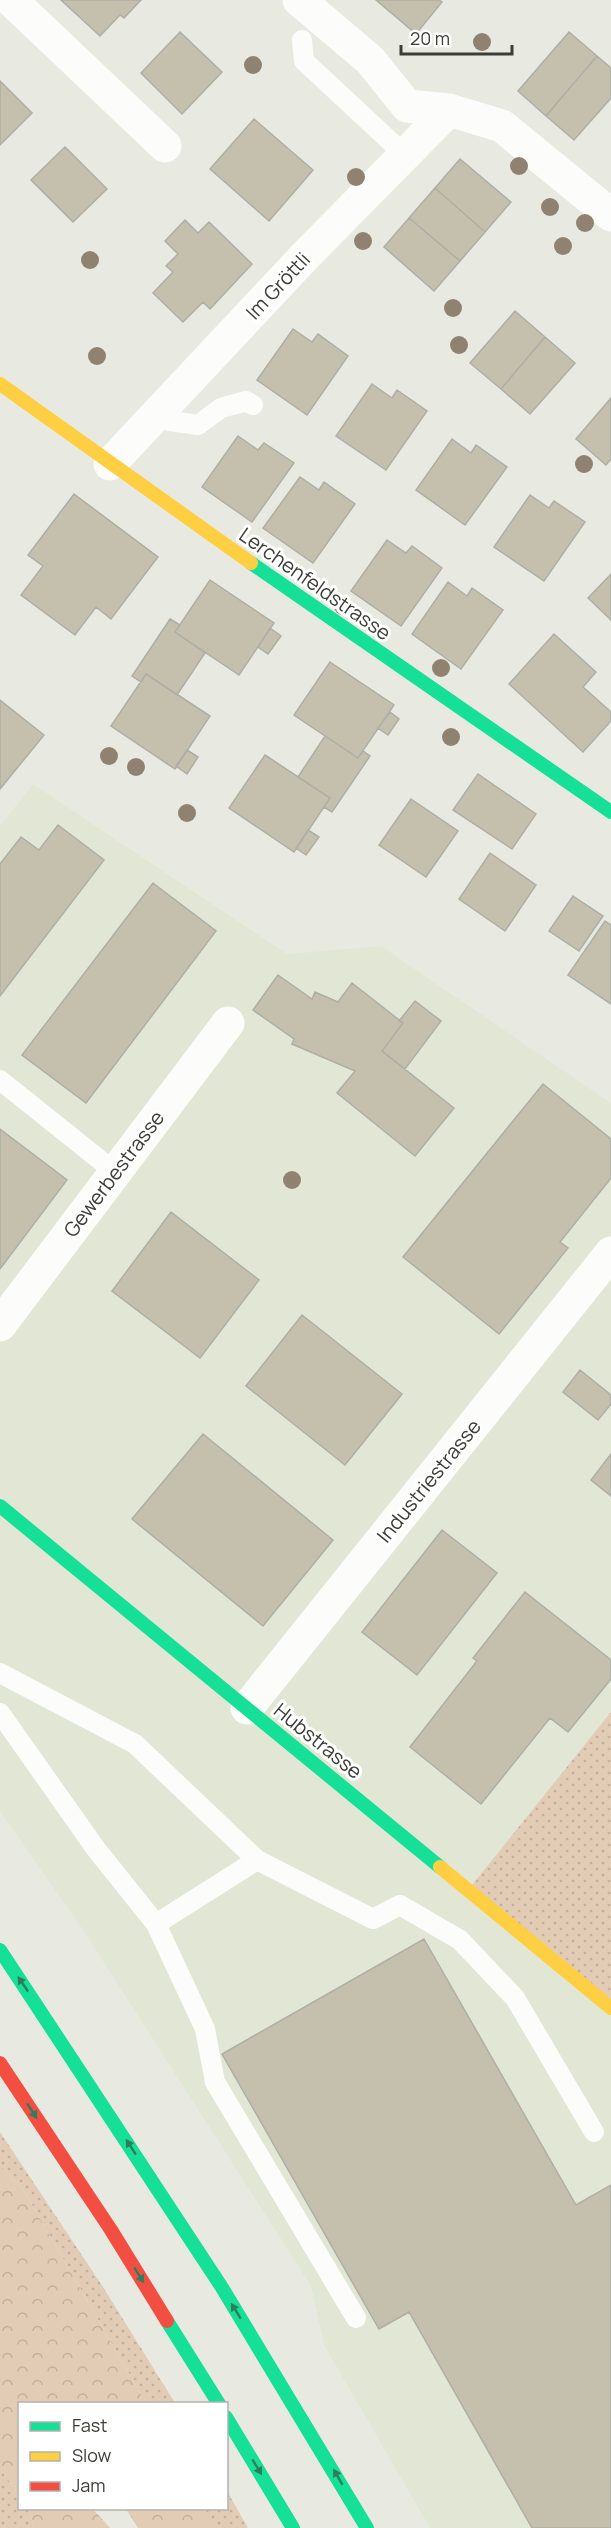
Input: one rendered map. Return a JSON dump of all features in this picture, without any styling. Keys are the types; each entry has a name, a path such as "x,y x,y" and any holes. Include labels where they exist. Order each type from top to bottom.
{"main road":[{"name":"Lerchenfeldstrasse","path":"0,384 110,464 611,812"},
{"name":"Hubstrasse","path":"0,1506 611,2008"},
{"path":"0,1950 221,2286 368,2528"},
{"path":"0,2063 111,2230 218,2402"},
{"path":"228,2419 293,2528"}],"street":[{"path":"11,0 165,146"},
{"path":"299,0 370,60 407,106 449,110 502,126 611,214"},
{"name":"Im Gröttli","path":"110,464 307,254 449,110"},
{"name":"Gewerbestrasse","path":"0,1325 228,1023"},
{"name":"Industriestrasse","path":"247,1708 611,1253"}],"lane":[{"path":"302,40 304,61 405,155"},
{"path":"159,411 170,421 198,425 221,408 246,401 253,405"},
{"path":"0,1080 116,1172"},
{"path":"0,1673 135,1744 256,1860 373,1919 400,1905 460,1940 515,1998 594,2132"},
{"path":"0,1713 96,1849 156,1924 204,2029 215,2082 356,2318"},
{"path":"156,1924 256,1860"}],"shaded area":[{"path":"33,784 287,954 381,946 611,1103 611,2528 430,2528 324,2345 311,2286 85,1933 0,1811 0,826"}],"green space":[{"path":"611,1712 611,2008 468,1890"},
{"path":"0,2132 103,2287 174,2402 145,2402 23,2189 0,2165"},
{"path":"0,2165 23,2189 145,2402 18,2402 18,2493 0,2469"},
{"path":"0,2469 18,2493 18,2510 29,2510 34,2528 0,2528"},
{"path":"228,2493 248,2528 215,2528 205,2510 228,2510"},
{"path":"29,2510 94,2510 110,2528 34,2528"},
{"path":"127,2510 206,2510 216,2528 138,2528"}],"building":[{"path":"61,0 141,0 124,18 120,15 100,36"},
{"path":"376,0 439,0 442,2 416,34"},
{"path":"180,32 222,72 182,114 141,73"},
{"path":"569,32 597,56 546,116 518,91"},
{"path":"597,56 611,68 611,98 574,140 546,116"},
{"path":"0,81 32,113 0,145"},
{"path":"254,119 313,170 269,221 210,169"},
{"path":"65,147 107,189 73,222 31,180"},
{"path":"460,159 511,202 485,232 435,188"},
{"path":"435,188 485,232 460,261 409,218"},
{"path":"409,218 460,261 434,291 384,247"},
{"path":"185,220 198,233 209,222 252,264 210,309 203,302 183,322 153,293 173,272 166,266 178,254 165,241"},
{"path":"515,311 545,337 501,389 470,363"},
{"path":"293,329 312,342 318,334 348,356 307,415 257,380"},
{"path":"545,337 575,363 530,414 501,389"},
{"path":"372,384 392,398 397,390 427,411 386,470 336,436"},
{"path":"611,398 611,459 606,465 576,439"},
{"path":"238,436 258,450 264,443 294,463 252,522 202,487"},
{"path":"452,439 471,453 476,445 507,467 465,525 416,490"},
{"path":"300,477 319,490 324,482 355,504 313,563 263,528"},
{"path":"74,494 158,557 111,619 96,607 75,635 21,595 43,566 28,555"},
{"path":"530,495 549,508 554,501 585,522 544,581 494,547"},
{"path":"387,540 406,553 412,546 442,568 401,626 351,591"},
{"path":"611,574 611,620 588,598"},
{"path":"210,580 274,623 239,675 175,632"},
{"path":"448,582 467,596 472,588 503,610 461,669 412,634"},
{"path":"170,619 180,625 175,632 205,653 177,695 146,674 141,682 132,676"},
{"path":"270,628 281,636 268,654 258,647"},
{"path":"554,634 596,672 583,687 611,712 611,721 583,752 509,684"},
{"path":"330,662 394,705 358,758 294,715"},
{"path":"146,674 210,716 175,769 111,726"},
{"path":"0,700 44,735 0,789"},
{"path":"390,712 399,719 388,735 378,728"},
{"path":"325,736 358,758 363,751 370,756 332,812 324,807 330,798 298,777"},
{"path":"187,750 198,757 187,774 176,766"},
{"path":"265,755 330,798 294,852 229,808"},
{"path":"478,774 536,814 512,849 453,810"},
{"path":"411,799 458,831 426,877 379,845"},
{"path":"58,825 104,860 0,996 0,864 21,837 39,850"},
{"path":"308,830 319,837 306,855 296,848"},
{"path":"490,853 536,885 505,931 459,899"},
{"path":"153,883 216,931 86,1103 22,1055"},
{"path":"573,896 603,916 579,951 549,931"},
{"path":"605,921 611,925 611,1004 568,975"},
{"path":"278,975 312,999 315,992 338,1002 352,983 403,1023 382,1051 454,1108 415,1156 337,1093 355,1071 292,1044 294,1039 253,1010"},
{"path":"415,1001 441,1021 405,1069 382,1051 403,1023 399,1021"},
{"path":"543,1084 611,1139 611,1178 560,1242 568,1248 499,1334 403,1257"},
{"path":"0,1129 67,1180 0,1269"},
{"path":"171,1212 259,1280 200,1358 112,1291"},
{"path":"302,1315 402,1394 345,1465 246,1386"},
{"path":"580,1370 611,1395 611,1404 598,1420 563,1392"},
{"path":"203,1434 333,1540 263,1626 132,1519"},
{"path":"611,1454 611,1496 591,1480"},
{"path":"442,1530 497,1573 417,1675 362,1632"},
{"path":"525,1592 611,1660 611,1679 568,1732 550,1718 481,1804 410,1747 477,1661 473,1658"},
{"path":"424,1939 576,2205 611,2185 611,2528 532,2528 409,2312 379,2329 222,2054"}],"traffic: fast":[{"path":"251,563 611,812"},
{"path":"0,1506 440,1867"},
{"path":"0,1950 221,2286 367,2528"},
{"path":"167,2321 218,2402"},
{"path":"228,2420 293,2528"}],"traffic: slow":[{"path":"0,384 251,563"},
{"path":"440,1867 611,2008"}],"traffic: jam":[{"path":"0,2063 111,2230 167,2321"}]}
